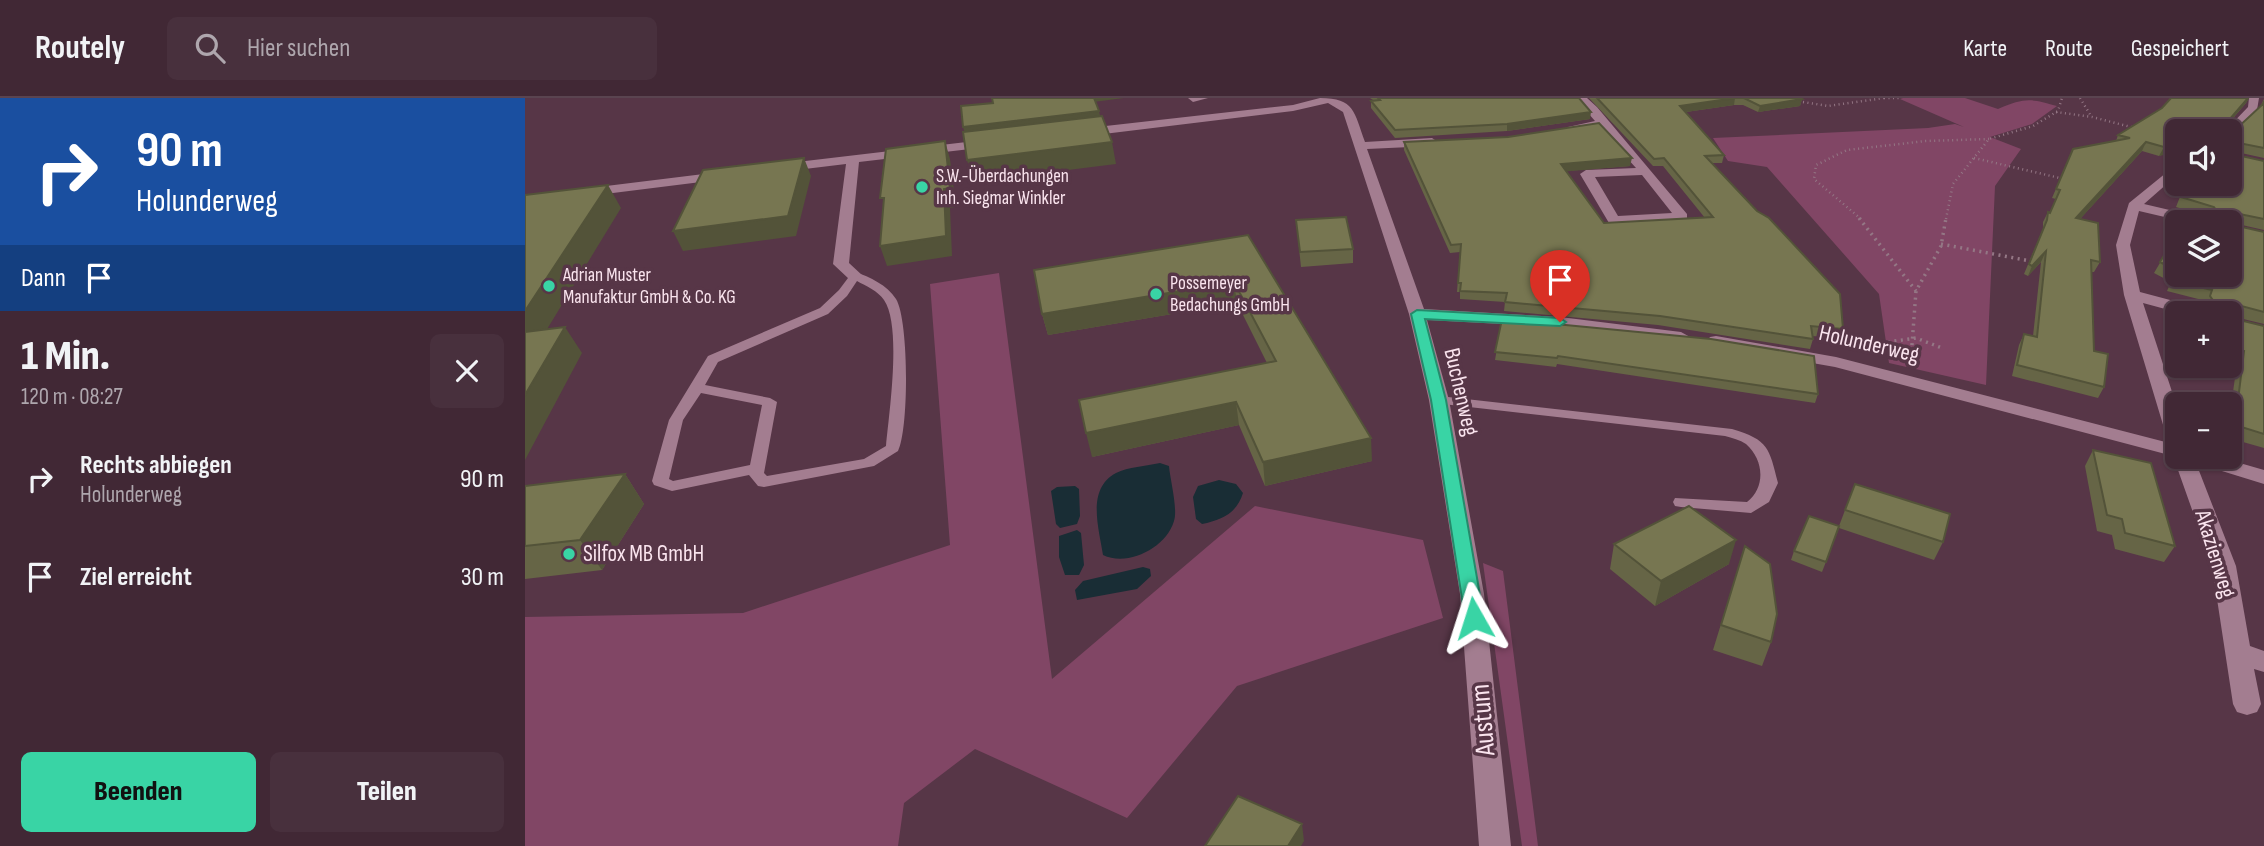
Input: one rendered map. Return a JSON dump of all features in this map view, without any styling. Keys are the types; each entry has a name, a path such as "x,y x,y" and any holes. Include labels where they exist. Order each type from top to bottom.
{"street":[{"path":"1580,98 1646,171 1682,217 1614,220 1586,174 1646,171"},
{"path":"1070,134 1293,107 1332,99"},
{"name":"Buchenweg","path":"1332,99 1349,110 1417,314 1439,400 1472,594"},
{"path":"2242,121 2257,105"},
{"path":"1558,132 1602,122"},
{"path":"771,169 1002,142"},
{"path":"1361,146 1441,142"},
{"path":"853,159 841,264 855,276"},
{"path":"525,200 744,173"},
{"path":"2165,179 2134,206 2123,245 2132,295 2165,400"},
{"path":"2134,206 2165,213"},
{"path":"2132,295 2165,304"},
{"name":"Holunderweg","path":"1417,314 1560,322 1745,345 1909,380 2165,448"},
{"name":"Akazienweg","path":"2188,469 2224,566 2252,658 2247,704"},
{"path":"2237,469 2264,477"},
{"name":"Austum","path":"1472,594 1495,846"}],"lane":[{"path":"697,388 770,402 756,474 764,482 868,463 893,448 899,338 893,302 878,288 855,276 843,293 824,311 713,359 676,420 660,481 672,486 757,468"},
{"path":"1439,400 1727,432 1749,439 1762,452 1770,483 1763,498 1751,508 1681,502"}],"path":[{"path":"1803,102 1828,106 1884,98 1902,99"},
{"path":"1916,291 1854,211 1814,179 1816,165 1847,150 1928,141 1989,139 2033,126 2056,112 2062,98"},
{"path":"2080,98 2092,117"},
{"path":"2056,112 2092,117 2140,129"},
{"path":"1909,380 1916,291 1941,244 1953,184 1989,139"},
{"path":"1974,158 2064,179"},
{"path":"1941,244 2053,265"},
{"path":"1888,342 1898,338 1912,338 1932,342 1942,348"}],"shaded area":[{"path":"1965,98 1998,109 2027,100 2057,106 2032,124 1990,137 2021,149 1995,186 1986,385 1889,363 1879,294 1767,167 1728,161 1713,138 1928,128 1955,124 1964,127 1900,99"},
{"path":"999,273 1052,679 1255,506 1423,540 1443,618 1237,686 1127,818 975,749 904,803 898,846 525,846 525,617 743,613 950,545 930,284"},
{"path":"1483,563 1503,571 1538,846 1522,846"}],"water":[{"path":"1160,463 1169,466 1175,509 1170,531 1155,547 1134,557 1124,559 1103,555 1097,521 1101,489 1116,473"},
{"path":"1219,480 1236,484 1243,493 1233,511 1202,524 1196,519 1193,497 1198,486"},
{"path":"1075,486 1079,489 1080,516 1077,524 1060,528 1056,524 1051,491 1057,487"},
{"path":"1077,530 1081,533 1084,565 1079,575 1065,575 1059,557 1059,536"},
{"path":"1143,567 1150,569 1151,576 1137,589 1077,600 1075,590 1083,581"}],"building":[{"path":"992,98 1094,98 1099,111 963,127 961,106 993,103"},
{"path":"1378,98 1579,98 1591,112 1507,124 1395,130 1371,101 1380,100"},
{"path":"1597,98 1735,98 1680,106 1724,155 1705,156 1757,211 1769,218 1840,294 1843,329 1811,326 1813,339 1660,316 1505,302 1507,293 1460,291 1461,283 1458,283 1461,244 1451,245 1404,142 1508,137 1599,123 1632,158 1561,164 1604,223 1713,217 1664,158 1654,159"},
{"path":"1744,98 1800,98 1802,99 1760,106"},
{"path":"2171,98 2248,98 2230,119 2165,119 2165,147 2146,142 2076,218 2098,223 2100,262 2091,260 2094,351 2108,354 2104,387 2017,365 2024,334 2037,337 2046,251 2032,266 2029,264 2048,212 2050,213 2060,190 2056,189 2073,149 2130,138 2118,135 2162,108"},
{"path":"2264,101 2264,148 2242,144 2242,124"},
{"path":"1102,116 1112,142 967,160 963,132"},
{"path":"945,141 950,188 944,189 946,236 880,246 884,198 880,198 886,149"},
{"path":"2242,156 2264,161 2264,219 2242,214 2242,210 2216,210 2214,207 2181,197 2242,196"},
{"path":"804,158 788,216 673,231 703,170"},
{"path":"608,185 525,311 525,195"},
{"path":"1346,217 1353,249 1300,252 1296,220"},
{"path":"2242,227 2264,232 2264,312 2242,306 2242,301 2214,301 2210,296 2212,290 2199,287 2242,287"},
{"path":"1248,235 1371,438 1263,462 1236,402 1086,433 1079,400 1276,361 1234,282 1042,314 1034,270"},
{"path":"1502,319 1711,339 1814,356 1818,394 1558,356 1495,352"},
{"path":"2242,321 2264,326 2264,434 2242,427 2242,392 2239,392 2244,351"},
{"path":"565,327 525,395 525,332"},
{"path":"2093,450 2151,463 2175,546 2125,533 2122,519 2107,515"},
{"path":"625,474 580,540 525,546 525,486"},
{"path":"1855,484 1950,514 1943,542 1845,510"},
{"path":"1689,506 1736,540 1661,581 1614,544"},
{"path":"1809,516 1839,526 1826,562 1794,551"},
{"path":"1745,546 1770,564 1777,614 1771,642 1721,625"},
{"path":"1238,796 1302,824 1288,846 1205,846"}],"place":[{"name":"S.W.-Überdachungen Inh. Siegmar Winkler","path":"922,187"},
{"name":"Adrian Muster Manufaktur GmbH & Co. KG","path":"549,286"},
{"name":"Possemeyer Bedachungs GmbH","path":"1156,294"},
{"name":"Silfox MB GmbH","path":"569,554"}],"route":[{"path":"1474,618 1439,400 1427,362 1417,314 1560,322"}]}
